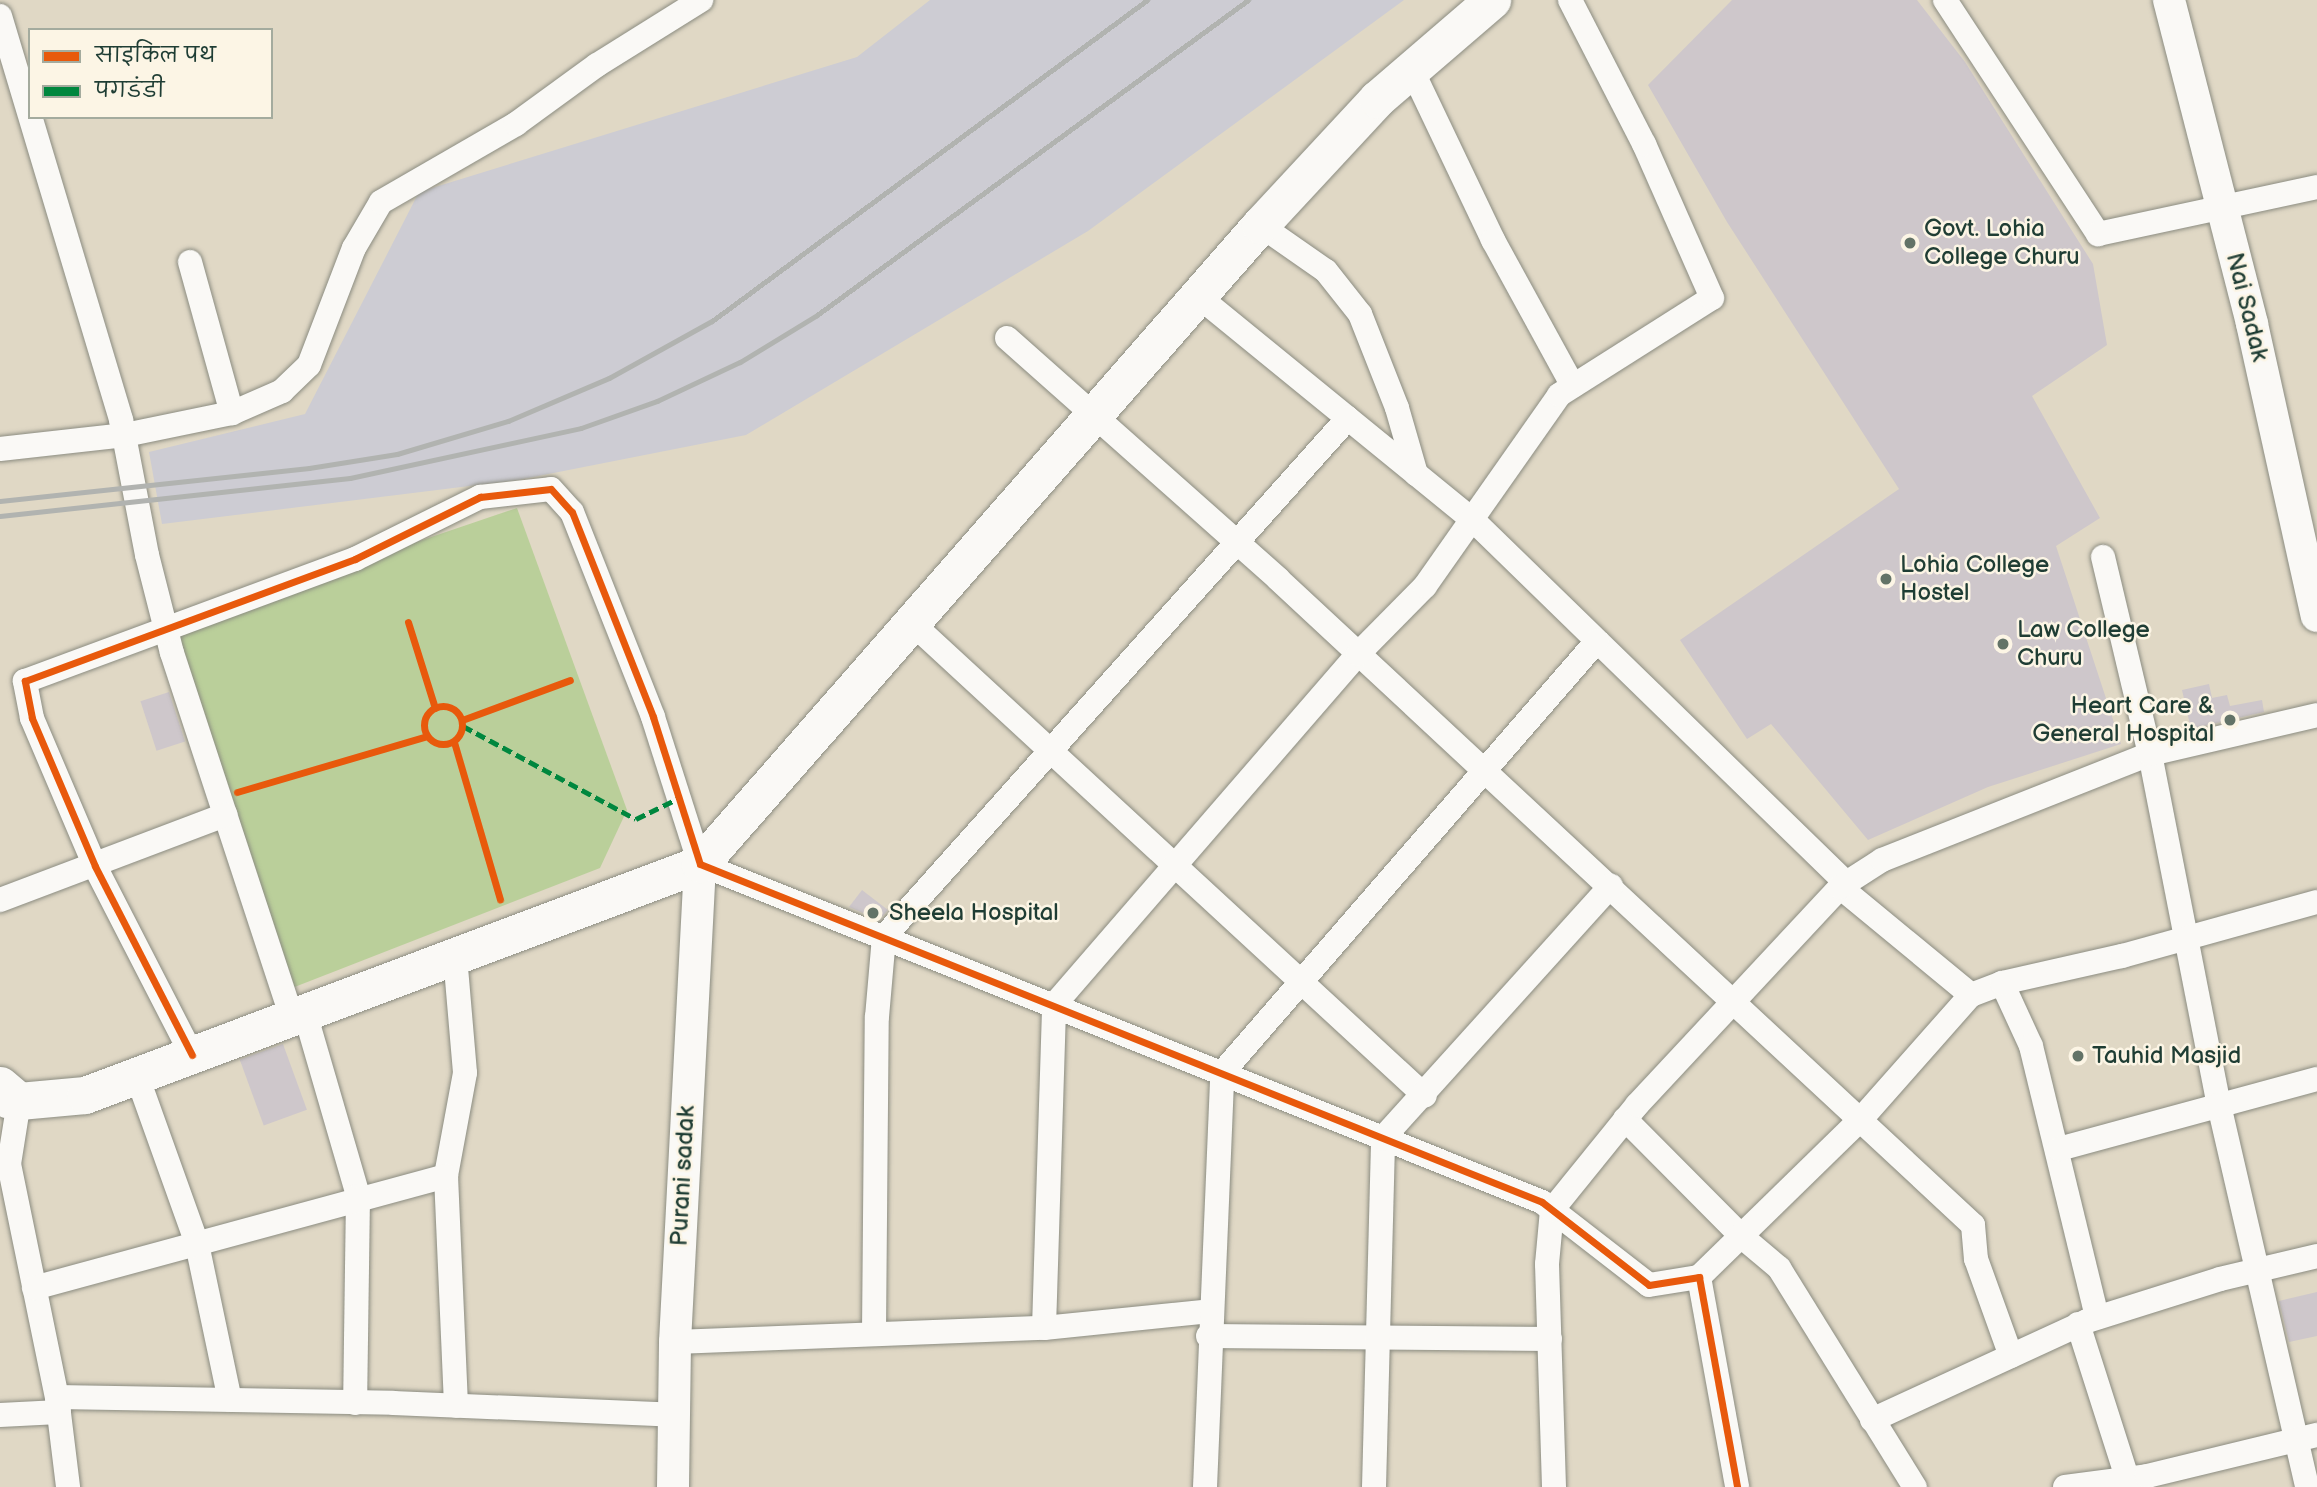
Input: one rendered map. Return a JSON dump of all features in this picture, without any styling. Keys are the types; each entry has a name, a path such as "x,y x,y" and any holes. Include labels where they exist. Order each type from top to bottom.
{"highway":[{"path":"6,1098 85,1095 700,864 1260,225 1411,68 1492,0"}],"main road":[{"name":"Nai Sadak","path":"2169,0 2223,209 2317,616"},
{"name":"Purani sadak","path":"673,1487 675,1342 700,864"}],"street":[{"path":"0,449 125,435 232,414 282,391 309,365 345,269 382,202 516,124 597,65 701,0"},
{"path":"1044,1328 1054,1006 1357,654 1425,586 1474,521 1559,395 1712,298 1644,144 1570,0"},
{"path":"1945,0 2098,234 2317,187"},
{"path":"0,16 28,110"},
{"path":"1411,68 1493,240 1573,386"},
{"path":"31,119 125,435 166,629 225,815 298,1015 358,1196 355,1403"},
{"path":"1260,225 1326,271 1360,314 1397,408 1416,474"},
{"path":"190,262 232,414"},
{"path":"1198,296 1474,521 1843,885 1971,996"},
{"path":"1007,338 1238,543 1735,999 1973,1225 1976,1259 2011,1356"},
{"path":"874,1333 877,1017 884,937 1348,418"},
{"path":"192,1055 95,866 32,718 25,681 355,559 480,497 551,489 572,512 653,717 700,864 1384,1138 1552,1210 1649,1285 1699,1277 1862,1118 1971,996 2002,983 2317,902"},
{"path":"2103,557 2150,754 2219,1105 2259,1270 2307,1437 2307,1487"},
{"path":"912,624 1425,1096"},
{"path":"1205,1487 1208,1336 1222,1073 1486,773 1597,641"},
{"path":"1553,1487 1547,1264 1552,1210 1625,1119 1843,885 1882,860 2150,754 2317,715"},
{"path":"0,900 225,815"},
{"path":"1374,1487 1384,1138 1425,1096 1611,886"},
{"path":"455,956 465,1073 446,1176 456,1406"},
{"path":"2002,983 2031,1045 2059,1149 2087,1321 2129,1482"},
{"path":"136,1076 197,1244 230,1400"},
{"path":"2059,1149 2317,1079"},
{"path":"6,1098 9,1164 58,1405 68,1487"},
{"path":"1625,1119 1741,1236 1779,1268 1915,1487"},
{"path":"34,1288 197,1244 358,1196 446,1176"},
{"path":"1872,1420 2087,1321 2259,1270 2317,1256"},
{"path":"1699,1277 1737,1487"},
{"path":"675,1342 1044,1328 1210,1311"},
{"path":"1208,1336 1549,1339"},
{"path":"0,1415 58,1405 230,1400 674,1415"},
{"path":"2065,1487 2129,1482 2307,1437"}],"shaded area":[{"path":"930,0 1404,0 1088,231 746,435 518,480 162,524 149,452 305,414 419,192 857,57"}],"green space":[{"path":"517,508 627,810 600,868 292,988 163,628"}],"building":[{"path":"1732,0 1917,0 1965,62 2093,264 2107,345 2032,396 2100,518 2056,546 2121,744 1988,787 1868,840 1771,724 1747,739 1680,640 1899,489 1727,222 1648,85"},
{"path":"2209,684 2212,698 2227,695 2230,706 2262,700 2264,712 2191,729 2182,690"},
{"path":"169,692 185,741 157,751 140,701"},
{"path":"862,890 888,910 879,920 849,907"},
{"path":"283,1044 307,1110 264,1126 240,1060"},
{"path":"2317,1292 2317,1336 2289,1342 2279,1301"}],"railway":[{"path":"0,501 309,468 397,454 508,421 609,378 712,321 1147,0"},
{"path":"0,516 350,478 581,428 657,401 740,362 817,315 1248,0"}],"marked path":[{"path":"463,726 636,819 679,798"}],"cycle path":[{"path":"192,1055 95,866 32,718 25,681 355,559 480,497 551,489 572,512 653,717 700,864 1542,1202 1649,1285 1699,1277 1737,1487"},
{"path":"408,622 435,708"},
{"path":"462,720 570,680"},
{"path":"443,706 457,711 462,725 457,739 443,744 429,739 424,725 429,711 443,706"},
{"path":"237,792 427,736"},
{"path":"454,742 500,899"}],"place":[{"name":"Govt. Lohia College Churu","path":"1910,243"},
{"name":"Lohia College Hostel","path":"1886,579"},
{"name":"Law College Churu","path":"2003,644"},
{"name":"Heart Care & General Hospital","path":"2230,720"},
{"name":"Sheela Hospital","path":"873,913"},
{"name":"Tauhid Masjid","path":"2078,1056"}]}
